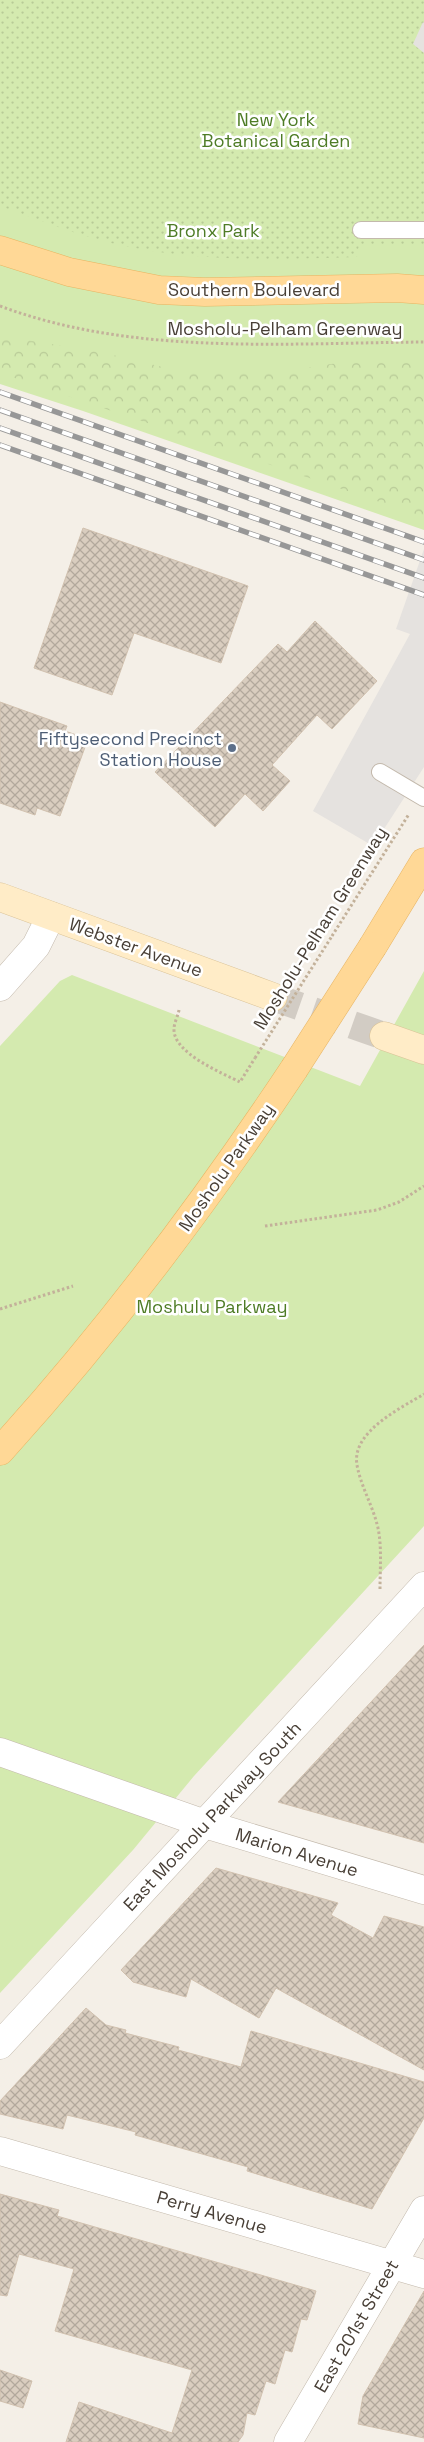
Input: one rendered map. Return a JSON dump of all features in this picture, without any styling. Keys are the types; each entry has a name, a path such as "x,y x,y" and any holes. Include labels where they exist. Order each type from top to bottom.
{"main road":[{"name":"Southern Boulevard","path":"0,250 68,272 159,290 205,292 397,288 424,290"},
{"name":"Mosholu Parkway","path":"0,1452 80,1360 193,1214 294,1069 424,862"},
{"name":"Webster Avenue","path":"0,897 273,997"},
{"path":"384,1036 424,1050"}],"street":[{"path":"0,987 36,946 51,916"},
{"name":"East Mosholu Parkway South","path":"0,2045 424,1586"},
{"name":"Marion Avenue","path":"0,1752 205,1824 424,1890"},
{"name":"Perry Avenue","path":"0,2151 424,2274"},
{"name":"East 201st Street","path":"288,2442 424,2210"}],"lane":[{"path":"361,230 424,230"},
{"path":"380,772 422,797"}],"path":[{"name":"Mosholu-Pelham Greenway","path":"0,306 72,326 138,338 188,344 424,342"},
{"name":"Mosholu-Pelham Greenway","path":"179,1010 174,1030 177,1039 186,1050 197,1059 240,1082 422,797"},
{"path":"265,1226 378,1210 400,1202 424,1186"},
{"path":"0,1309 73,1286"},
{"path":"380,1589 378,1529 357,1464 358,1448 368,1433 380,1422 424,1394"}],"green space":[{"name":"Bronx Park","path":"0,0 424,0 424,530 0,384"},
{"name":"New York Botanical Garden","path":"0,0 424,0 424,245 359,245 357,257 265,259 205,257 145,250 115,244 0,206"},
{"path":"0,336 96,351 171,369 276,373 368,358 419,363 424,366 424,517 0,373"},
{"name":"Moshulu Parkway","path":"424,971 424,1526 194,1776 133,1850 0,1993 0,1046 60,981 72,975 360,1086"}],"shaded area":[{"path":"424,23 424,53 413,44"},
{"path":"424,549 424,767 373,846 313,811 410,634 396,629"}],"building":[{"path":"83,528 248,586 221,663 134,633 112,695 34,668"},
{"path":"315,621 377,681 332,729 317,715 272,765 290,781 263,811 245,794 215,827 155,772 278,644 287,652"},
{"path":"0,702 67,726 65,731 88,739 60,816 37,808 35,815 0,803"},
{"path":"424,1645 424,1843 278,1802 318,1759"},
{"path":"216,1868 338,1903 331,1915 373,1938 384,1916 424,1927 424,2070 276,1988 259,2018 191,1979 186,1997 133,1982 121,1970"},
{"path":"86,2008 106,2025 126,2030 125,2033 179,2047 178,2050 241,2067 251,2031 424,2082 424,2118 372,2209 247,2171 248,2167 135,2135 136,2132 67,2115 63,2129 0,2114 0,2101"},
{"path":"0,2194 59,2210 57,2216 316,2291 307,2320 301,2319 292,2352 285,2350 275,2384 266,2381 255,2415 247,2413 243,2435 238,2442 66,2442 79,2402 172,2433 192,2370 55,2331 74,2269 19,2254 7,2296 0,2295"},
{"path":"424,2291 424,2438 358,2424 363,2396"},
{"path":"0,2370 32,2381 23,2408 0,2401"}],"tunnel":[{"path":"273,997 384,1036"}],"railway":[{"path":"0,392 424,542"},
{"path":"0,410 424,560"},
{"path":"0,428 424,578"},
{"path":"0,445 424,595"}],"place":[{"name":"Fiftysecond Precinct Station House","path":"232,748"}]}
